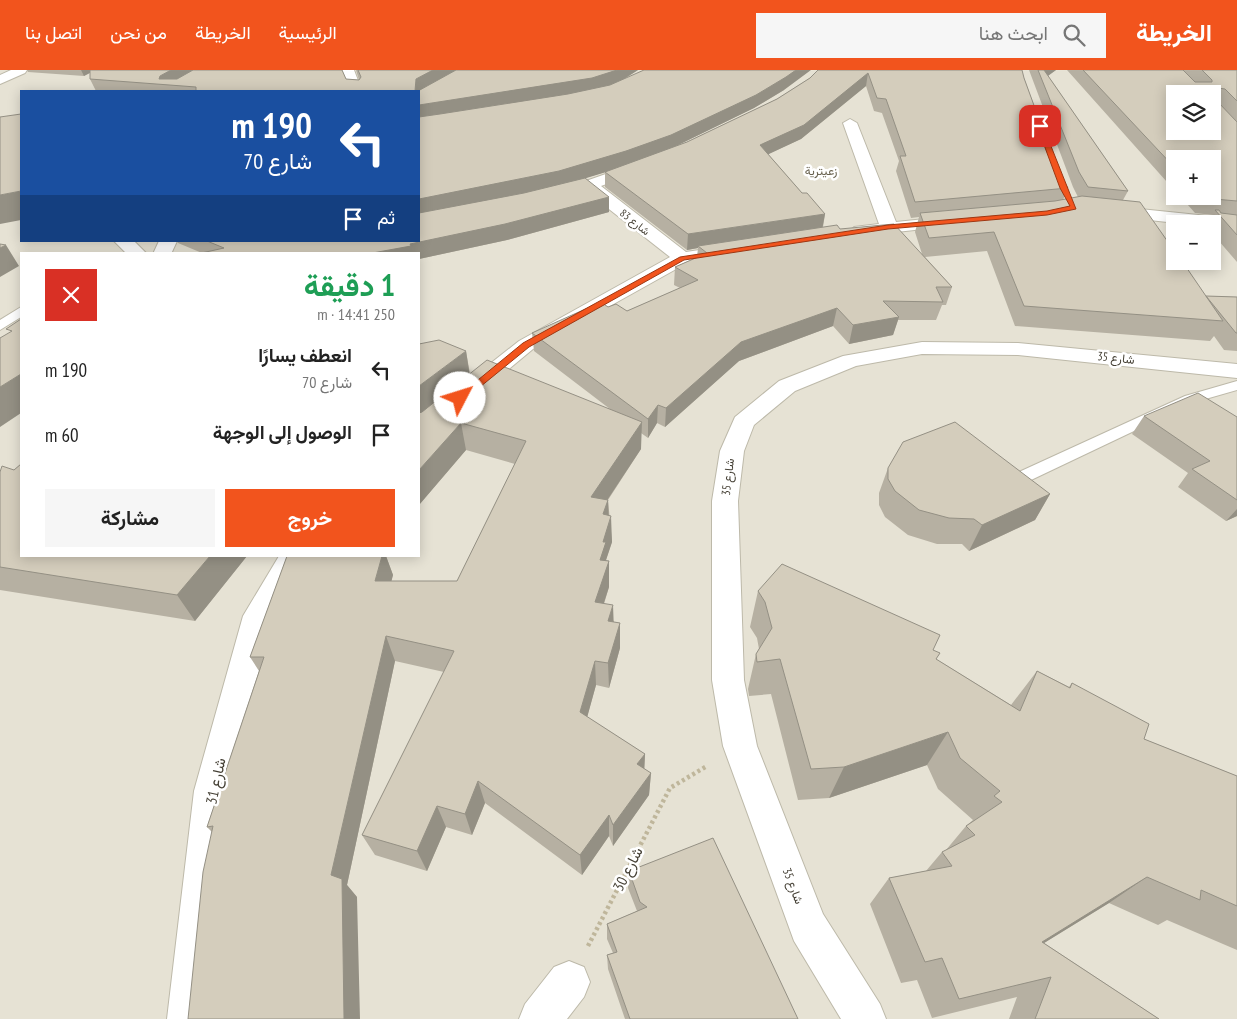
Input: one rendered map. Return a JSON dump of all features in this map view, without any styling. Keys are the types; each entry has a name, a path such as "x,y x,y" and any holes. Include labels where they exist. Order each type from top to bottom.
{"street":[{"path":"0,80 21,70"},
{"path":"348,70 356,90"},
{"path":"850,123 888,227"},
{"path":"542,196 589,185 652,163"},
{"name":"شارع 83","path":"589,185 682,258"},
{"path":"1092,209 1237,224"},
{"path":"842,233 968,220"},
{"path":"124,242 136,252"},
{"path":"420,431 500,364 526,345 682,258 748,248"},
{"name":"شارع 35","path":"865,1019 808,926 740,746 728,680 725,501 732,451 743,422 788,386 851,361 922,348 1018,349 1237,371"},
{"name":"شارع 31","path":"188,1019 212,791 258,616 293,557"},
{"path":"540,1019 569,982"}],"lane":[{"path":"3,322 20,312"},
{"path":"1025,476 1190,399 1237,385"}],"path":[{"name":"شارع 30","path":"569,982 670,788 740,746"}],"shaded area":[{"path":"0,70 1237,70 1237,1019 0,1019"}],"building":[{"path":"90,70 171,70 160,76 159,79 177,79 193,70 342,70 346,79 359,80 361,77 358,70 433,70 416,79 415,90 196,90 196,87 90,79"},
{"path":"456,70 617,70 592,78 420,105 420,90"},
{"path":"644,70 796,70 756,95 671,135 626,151 559,171 420,199 420,117 568,94 610,85"},
{"path":"818,70 1022,70 1059,174 1068,188 915,202 900,156 906,156 886,99 877,98 868,73 804,125 760,145 802,193 807,193 825,214 688,234 605,172 687,142 777,99 810,78"},
{"path":"1038,70 1044,70 1128,191 1088,187 1079,172"},
{"path":"1083,70 1183,70 1195,82 1212,82 1202,70 1237,70 1237,101 1225,89 1221,88 1221,85 1166,85 1166,140 1221,140 1221,105 1237,122 1237,201 1221,200 1221,150 1166,150 1166,158"},
{"path":"20,114 20,191 0,195 0,117"},
{"path":"585,178 609,197 505,224 420,242 420,213 524,193"},
{"path":"1082,196 1140,202 1166,239 1166,270 1188,270 1223,321 1024,306 994,232 929,238 920,213 1055,201"},
{"path":"1215,210 1219,210 1221,213 1237,215 1237,235 1221,215"},
{"path":"894,224 952,287 936,287 943,302 883,301 899,317 853,325 837,308 741,342 666,408 658,405 648,419 532,333 601,302 608,307 616,304 627,311 698,280 675,267 707,253 698,246 837,225 840,229"},
{"path":"209,242 420,242 410,244 411,246 378,252 206,252 224,248"},
{"path":"1206,296 1237,297 1237,333 1236,333"},
{"path":"20,320 20,375 0,387 0,338 12,331 6,329"},
{"path":"439,340 466,351 420,385 420,344"},
{"path":"487,360 642,422 591,497 608,500 603,514 611,516 600,560 609,561 595,602 613,605 608,621 620,623 608,663 595,661 580,712 645,754 637,764 651,773 613,825 609,815 580,855 478,781 465,814 437,806 417,851 362,835 454,651 386,636 331,875 342,879 344,1019 188,1019 203,872 213,826 207,827 264,657 250,657 287,557 382,557 375,581 457,581 526,441 461,423 420,469 420,413"},
{"path":"1198,393 1237,417 1237,500 1192,469 1210,461 1144,416"},
{"path":"955,422 1050,494 982,525 974,519 949,518 919,510 895,491 888,479 888,468 903,442"},
{"path":"20,465 20,557 209,557 177,595 0,567 0,472 2,466 14,470"},
{"path":"782,564 940,635 933,650 940,653 936,659 1020,711 1037,671 1070,688 1072,683 1149,724 1144,739 1237,776 1237,906 1201,890 1200,900 1147,877 1042,942 1159,1019 1035,1019 1051,977 959,999 942,958 925,962 889,878 952,866 942,852 975,835 966,826 1002,802 994,796 1000,791 960,758 948,732 844,767 811,769 780,659 757,662 756,654 772,628 765,602 758,591"},
{"path":"713,838 798,1019 630,1019 607,955 617,952 607,924 647,907 640,902 629,871"}],"district":[{"name":"زعيترية","path":"821,171"}],"route":[{"path":"460,398 526,345 682,258 833,234 888,227 1047,213 1074,208 1063,188 1040,126"}]}
